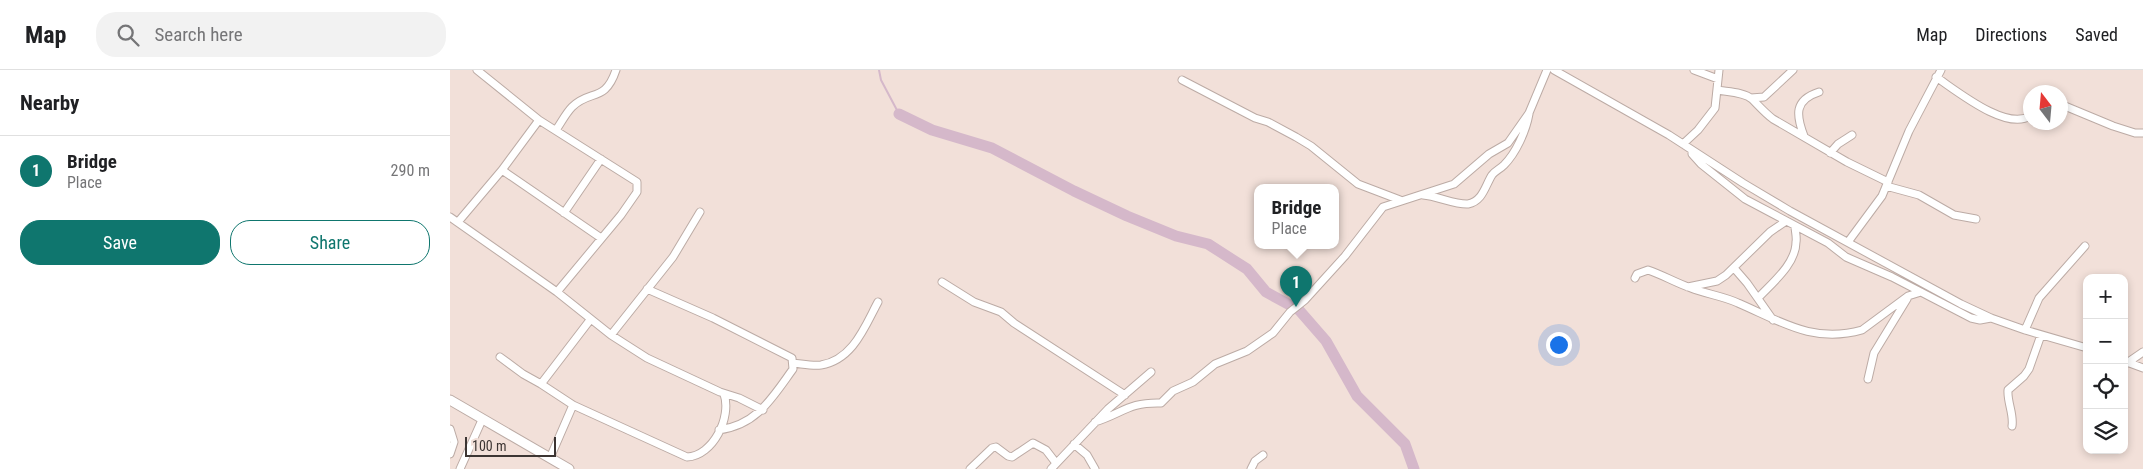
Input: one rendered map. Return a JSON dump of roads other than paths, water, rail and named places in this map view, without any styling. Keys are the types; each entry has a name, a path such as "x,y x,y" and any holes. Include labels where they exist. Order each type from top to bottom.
{"main road":[{"path":"450,400 569,469"}],"street":[{"path":"477,70 539,120 637,182 637,192 621,215 557,292"},
{"path":"556,130 571,108 578,102 598,95 612,84 616,70"},
{"path":"1095,422 1107,418 1128,406 1165,401 1173,391 1193,382 1215,364 1247,351 1273,333 1290,312 1305,300 1345,256 1383,207 1448,186 1463,177 1489,154 1508,143 1529,113 1547,70"},
{"path":"1554,70 1683,144 1742,183 1991,318 2024,330 2083,347"},
{"path":"1694,70 1718,79"},
{"path":"1683,144 1712,112 1720,70"},
{"path":"1751,98 1764,97 1793,70"},
{"path":"1848,242 1876,206 1909,131 1940,70"},
{"path":"1936,77 1995,115 2023,119"},
{"path":"1182,80 1255,118 1268,122 1296,136 1358,184 1400,200"},
{"path":"1717,90 1745,95 1751,98 1763,112 1830,153 1887,184 1919,195 1954,215 1976,219"},
{"path":"1804,136 1798,119 1799,107 1811,95 1819,92"},
{"path":"2068,107 2113,126 2143,133"},
{"path":"1418,195 1443,198 1461,204 1475,202 1482,194 1492,175 1504,166 1515,151 1527,129 1529,113"},
{"path":"458,222 502,170 539,120"},
{"path":"1830,153 1838,144 1852,135"},
{"path":"1692,150 1692,154 1701,164 1740,195 1828,243 1846,257 1912,287 1971,318 1980,320 1991,318"},
{"path":"564,212 601,159"},
{"path":"502,170 601,238"},
{"path":"612,335 672,257 700,212"},
{"path":"450,217 557,292 590,320 647,358 763,410"},
{"path":"1688,287 1717,281 1734,268 1770,232 1786,221"},
{"path":"1758,298 1793,257 1797,243 1795,226"},
{"path":"2024,330 2039,298 2085,246"},
{"path":"1734,268 1773,320"},
{"path":"1635,278 1637,274 1648,270 1688,287 1738,303 1792,329 1826,333 1862,330 1908,296 1921,292"},
{"path":"942,282 974,302 1001,312 1014,323 1125,395"},
{"path":"1868,379 1874,353 1912,287"},
{"path":"647,289 713,318 786,354 794,363 823,365 847,352 858,340 878,302"},
{"path":"541,384 590,320"},
{"path":"2012,426 2008,404 2008,390 2024,376 2029,368 2041,334"},
{"path":"2128,361 2143,352"},
{"path":"500,356 523,374 573,404 686,457 701,454 711,444 719,430 725,412 727,402 724,394"},
{"path":"719,430 739,425 763,410 792,369 794,363"},
{"path":"2128,363 2143,368"},
{"path":"970,469 992,448 996,447 1008,456 1012,456 1033,443 1046,450 1054,466 1095,422 1151,372"},
{"path":"550,458 573,404"},
{"path":"460,469 482,420"},
{"path":"450,429 454,442 450,454"},
{"path":"1074,444 1087,455 1095,469"},
{"path":"1251,469 1255,461 1263,455"}],"waterway":[{"path":"879,70 881,80 899,114"},
{"path":"899,114 932,130 992,148 1074,191 1127,216 1176,236 1208,244 1247,269 1266,292 1299,310 1326,341 1357,396 1405,444 1414,469"}],"place":[{"name":"Bridge","path":"1296,307"}]}
